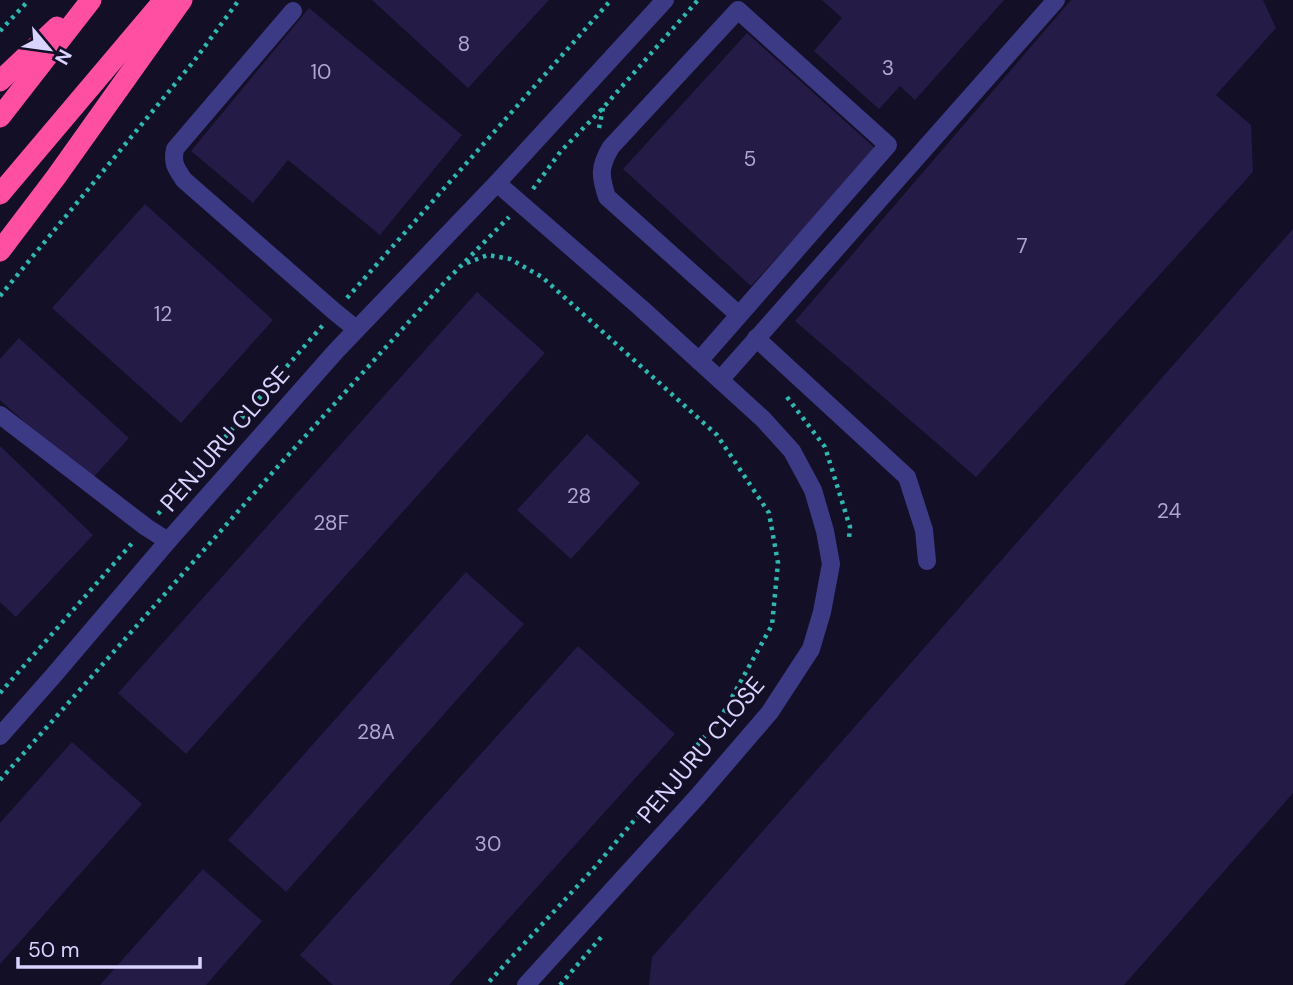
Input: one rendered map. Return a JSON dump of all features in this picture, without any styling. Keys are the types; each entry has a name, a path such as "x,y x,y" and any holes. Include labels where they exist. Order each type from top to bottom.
{"highway":[{"path":"0,81 90,0"},
{"path":"0,117 90,0"},
{"path":"0,194 164,0"},
{"path":"0,251 183,0"}],"street":[{"path":"720,380 1056,0"},
{"name":"PENJURU CLOSE","path":"0,736 356,329 497,183 657,3"},
{"path":"699,360 739,315 888,145 738,10 611,147 603,160 600,178 607,197 739,315"},
{"path":"293,11 175,149 173,158 175,167 184,180 356,329"},
{"name":"PENJURU CLOSE","path":"497,183 699,360 763,419 792,452 813,490 831,564 822,612 811,649 770,712 697,797 526,985"},
{"path":"756,338 908,477 925,530 926,561"},
{"path":"0,415 168,541"}],"path":[{"path":"0,31 29,0"},
{"path":"0,296 194,61 239,0"},
{"path":"152,521 611,0"},
{"path":"0,780 281,463 444,283 521,204 561,151 603,108 698,0"},
{"path":"598,131 603,108"},
{"path":"464,264 488,255 510,259 542,277 718,435 769,513 778,563 772,625 721,717 595,867 486,985"},
{"path":"783,392 825,447 850,527 849,551"},
{"path":"0,693 143,531"},
{"path":"560,985 603,935"}],"building":[{"path":"372,0 549,0 468,88"},
{"path":"822,0 1004,0 915,100 900,86 879,109 814,51 842,18"},
{"path":"1071,0 1263,0 1276,28 1216,95 1251,125 1253,172 976,477 795,321"},
{"path":"309,8 462,135 380,235 288,160 253,203 191,151"},
{"path":"747,33 876,149 751,286 623,169"},
{"path":"145,204 273,320 181,423 52,308"},
{"path":"1293,229 1293,793 1124,985 649,985 652,957"},
{"path":"477,292 545,353 186,754 118,693"},
{"path":"19,338 129,438 90,481 0,400 0,359"},
{"path":"587,434 640,483 571,559 517,510"},
{"path":"0,446 93,535 16,617 0,602"},
{"path":"466,572 524,624 286,892 228,840"},
{"path":"578,646 675,734 449,985 333,985 300,955"},
{"path":"72,742 142,804 0,964 0,823"},
{"path":"203,869 262,921 206,985 100,985"}]}
